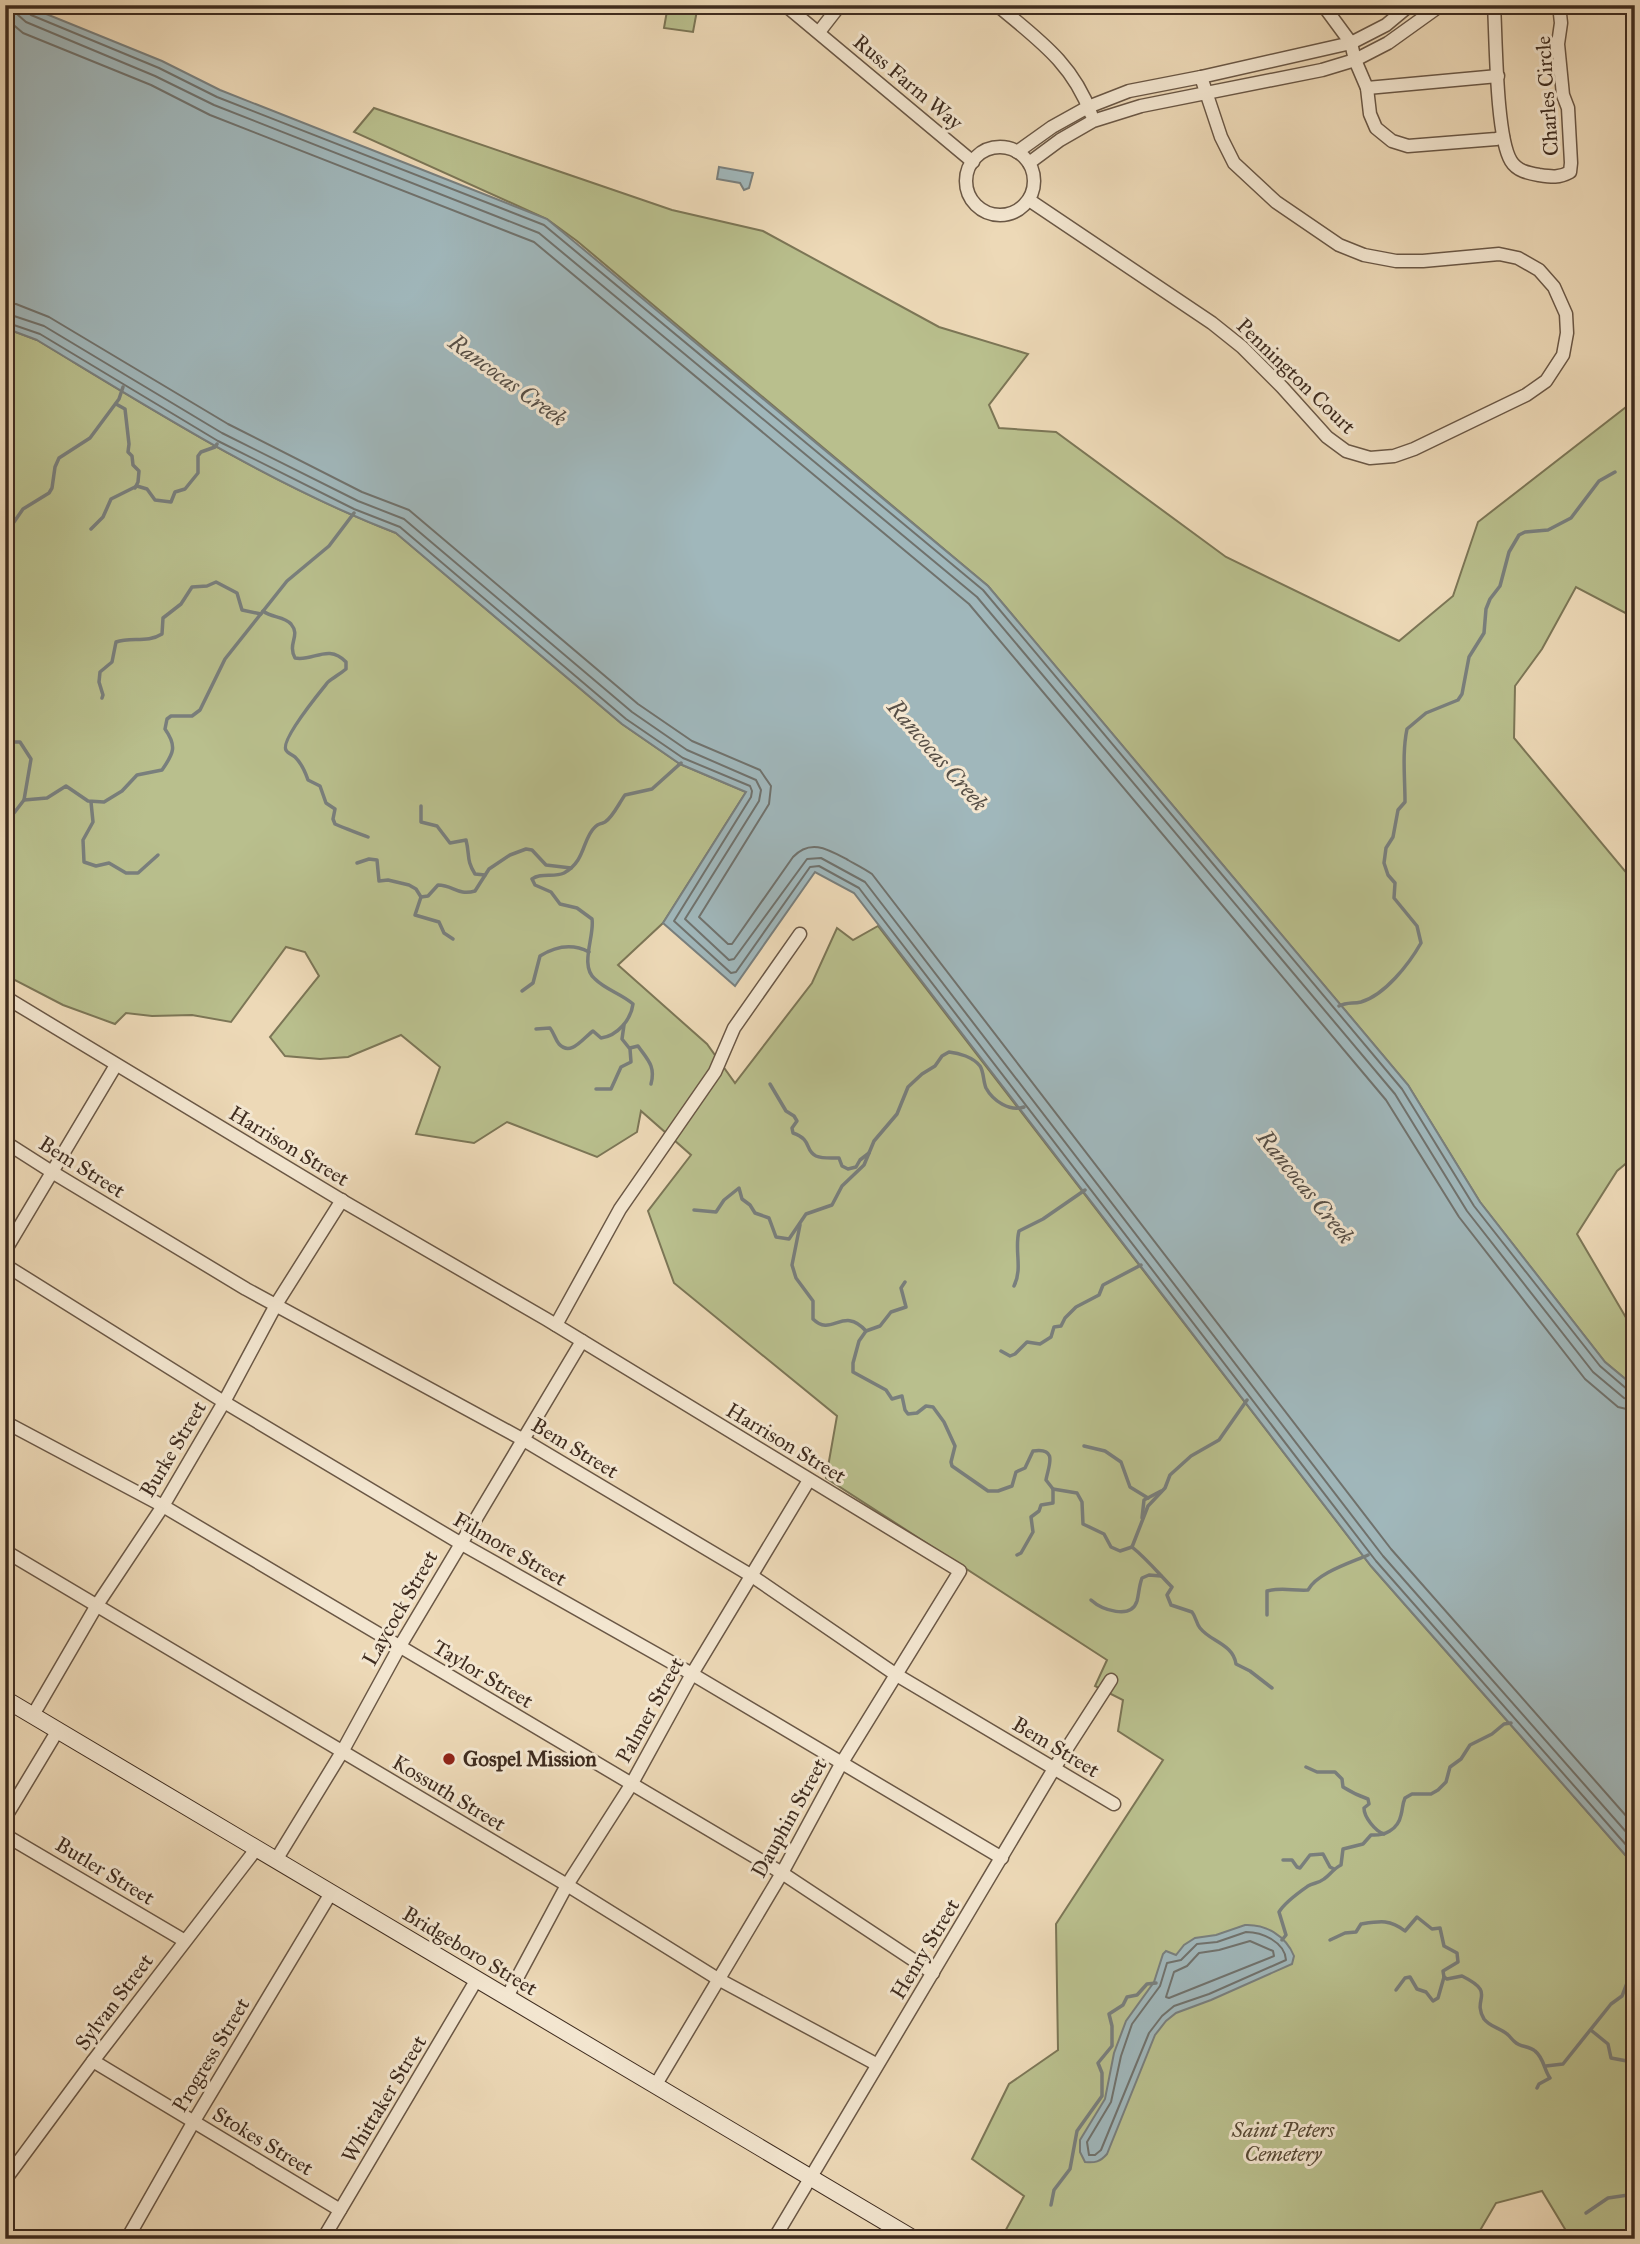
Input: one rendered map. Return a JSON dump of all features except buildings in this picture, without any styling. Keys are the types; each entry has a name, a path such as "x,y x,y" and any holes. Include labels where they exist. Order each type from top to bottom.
{"main road":[{"name":"Bridgeboro Street","path":"5,1699 914,2239"}],"street":[{"name":"Russ Farm Way","path":"785,5 973,162"},
{"path":"819,32 840,5"},
{"path":"997,5 1011,10 1057,56 1074,78 1093,121"},
{"path":"1323,5 1350,43 1354,60 1367,88 1370,114 1376,128 1392,141 1408,146 1503,137"},
{"path":"1017,152 1052,127 1088,107 1129,91 1350,43 1386,25 1410,5"},
{"path":"1029,163 1060,140 1093,121 1141,106 1322,70 1354,60 1388,43 1441,5"},
{"name":"Charles Circle","path":"1494,5 1503,137 1510,160 1518,169 1529,173 1561,177 1570,172 1568,108 1563,95 1558,44 1561,23 1559,5"},
{"path":"1367,88 1498,76"},
{"name":"Pennington Court","path":"1029,200 1212,323 1242,347 1327,437 1346,451 1370,458 1394,456 1414,449 1526,395 1546,381 1563,355 1567,334 1566,314 1554,287 1539,270 1518,258 1499,254 1396,261 1339,245 1276,202 1234,163 1221,137 1201,77"},
{"path":"995,148 1009,148 1017,152 1029,163 1035,180 1029,200 1013,213 997,215 985,212 973,202 967,190 967,174 973,162 979,155 995,148"},
{"path":"556,1325 620,1209 715,1072 734,1028 800,934"},
{"name":"Harrison Street","path":"5,997 556,1325 960,1571"},
{"path":"5,1251 116,1065"},
{"name":"Bem Street","path":"5,1142 246,1289 277,1303 523,1439 752,1576 895,1674 1114,1804"},
{"name":"Burke Street","path":"33,1715 97,1605 163,1506 224,1402 277,1303 342,1200"},
{"name":"Filmore Street","path":"5,1265 224,1402 460,1543 692,1674 1002,1858"},
{"name":"Laycock Street","path":"276,1860 342,1752 460,1543 582,1341"},
{"name":"Taylor Street","path":"5,1422 163,1506 400,1646 782,1873 933,1973"},
{"name":"Palmer Street","path":"507,1997 567,1885 631,1785 692,1674 809,1480"},
{"name":"Kossuth Street","path":"5,1551 567,1885 718,1979 876,2064"},
{"name":"Dauphin Street","path":"655,2086 782,1873 841,1764 960,1571"},
{"name":"Henry Street","path":"774,2239 1055,1767 1111,1680"},
{"path":"5,1818 58,1730"},
{"name":"Butler Street","path":"5,1835 185,1941"},
{"name":"Sylvan Street","path":"5,2180 257,1848"},
{"name":"Progress Street","path":"127,2239 194,2121 331,1893"},
{"name":"Whittaker Street","path":"323,2239 477,1979"},
{"name":"Stokes Street","path":"93,2061 340,2210"}],"green space":[{"path":"668,5 698,5 693,32 664,28"},
{"path":"374,108 672,210 763,231 939,327 1028,354 989,405 999,428 1056,432 1226,557 1399,641 1453,596 1478,522 1626,407 1630,266 1635,266 1635,618 1576,587 1542,649 1515,686 1514,738 1635,883 1635,1156 1617,1171 1577,1234 1635,1333 1635,1387 1605,1362 1480,1202 1408,1085 988,586 577,241 547,219 354,132"},
{"name":"Saint Peters Cemetery","path":"5,328 37,340 257,469 349,514 396,533 622,724 680,764 746,792 663,923 618,965 707,1044 735,1083 812,983 837,928 853,940 878,926 1371,1566 1635,1866 1635,2239 1571,2239 1542,2191 1496,2203 1475,2239 1001,2239 1024,2196 972,2159 1009,2084 1058,2050 1056,1924 1163,1760 1118,1731 1123,1700 1095,1686 1107,1660 826,1478 837,1416 674,1283 648,1211 691,1155 641,1111 637,1132 597,1157 507,1122 474,1143 416,1134 440,1067 401,1035 348,1057 320,1059 285,1056 270,1037 319,976 305,952 286,947 231,1022 192,1015 152,1016 126,1013 115,1024 63,1005 5,975"}],"water":[{"name":"Rancocas Creek","path":"5,5 34,9 162,61 220,90 547,219 988,586 1408,1085 1480,1202 1605,1362 1635,1387 1635,1866 1371,1566 854,893 815,872 735,986 663,923 746,792 680,764 622,724 396,533 349,514 257,469 37,340 5,328"},
{"path":"719,167 753,173 749,188 744,190 740,183 717,179"},
{"path":"1245,1925 1268,1929 1281,1937 1294,1956 1292,1964 1176,2013 1166,2021 1155,2035 1107,2154 1097,2161 1085,2162 1080,2152 1080,2140 1105,2099 1114,2053 1126,2021 1154,1982 1163,1954 1166,1951 1176,1955 1184,1945 1195,1938 1216,1935"}],"waterway":[{"path":"5,535 23,509 49,493 59,458 90,438 119,399 123,387"},
{"path":"116,404 125,409 128,452 132,456 133,465 139,471 135,488"},
{"path":"91,529 103,517 111,499 137,486 147,489 155,500 171,502 175,492 185,489 198,473 198,456 201,452 217,444"},
{"path":"1339,1006 1361,1002 1379,993 1403,969 1421,943 1417,926 1394,898 1395,883 1388,875 1384,863 1398,810 1405,802 1404,756 1407,729 1426,713 1458,700 1462,694 1469,657 1484,633 1486,609 1500,586 1509,552 1519,535 1548,530 1571,518 1599,481 1615,472"},
{"path":"24,800 47,798 66,786 88,801 104,802 122,791 137,775 162,770 172,750 171,740 165,729 167,719 171,716 192,716 200,710 225,659 287,581 329,546 354,513"},
{"path":"102,698 100,672 112,662 116,642 162,634 163,618 181,604 192,587 216,582 237,593 242,610 261,614"},
{"path":"263,611 285,620 294,628 292,648 295,658 327,653 346,662 346,669 328,682 302,716 289,737 286,750 300,762 308,780 320,786 326,803 335,809 335,824 368,837"},
{"path":"5,742 20,742 31,759 24,800 14,813 5,815"},
{"path":"536,1029 550,1028 559,1044 568,1048 577,1045 593,1031 601,1038 607,1037 622,1026 629,1016 633,1004 599,983 590,973 588,959 592,919 577,908 560,904 551,892 535,885 532,879 564,873 571,868 591,832 611,817 625,795 652,789 681,763"},
{"path":"91,802 93,822 83,840 84,862 96,866 109,863 126,873 138,873 158,855"},
{"path":"421,806 421,822 437,826 450,843 466,840 472,869 475,874 485,875"},
{"path":"421,897 428,896 438,885 464,892 475,891 489,869 510,855 526,849 532,850 546,865 571,868"},
{"path":"357,863 369,859 377,860 379,881 388,880 416,889 421,897 415,915 439,922 444,933 453,939"},
{"path":"522,991 533,983 540,956 564,947 576,947 589,952"},
{"path":"596,1089 611,1089 621,1067 631,1062 630,1049 622,1039 624,1025"},
{"path":"630,1048 638,1046 647,1059 652,1072 651,1084"},
{"path":"694,1210 716,1212 724,1200 739,1188 742,1199 755,1213 769,1218 776,1237 789,1239 806,1214 832,1205 842,1186 864,1165 874,1141 897,1114 908,1087 949,1052 966,1056 977,1063 986,1088 997,1101 1008,1107 1024,1107"},
{"path":"770,1084 786,1111 797,1121 792,1128 793,1133 806,1142 812,1154 822,1158 839,1158 842,1166 848,1169 856,1167 869,1153"},
{"path":"1014,1286 1018,1272 1019,1231 1043,1219 1085,1190"},
{"path":"800,1225 792,1265 796,1278 813,1301 813,1319 826,1325 851,1321 866,1331"},
{"path":"1001,1351 1010,1356 1027,1342 1040,1344 1051,1337 1054,1327 1061,1326 1076,1307 1099,1295 1103,1285 1141,1265"},
{"path":"905,1282 901,1288 906,1307 891,1312 880,1326 866,1331 859,1341 853,1372 886,1390 892,1399 902,1396 908,1414 917,1413 926,1406 933,1407 944,1422 955,1446 952,1466 988,1491 1012,1486 1016,1472 1025,1468 1033,1451 1046,1452 1049,1455 1046,1480 1053,1489 1053,1503 1041,1505 1039,1511 1031,1517 1033,1532 1021,1553 1017,1555"},
{"path":"1132,1547 1148,1506 1165,1488 1170,1475 1191,1456 1219,1440 1247,1400"},
{"path":"1084,1446 1105,1451 1121,1462 1130,1487 1148,1498"},
{"path":"1053,1489 1077,1493 1082,1502 1083,1524 1104,1534 1111,1547 1120,1551 1132,1547"},
{"path":"1142,1518 1144,1500 1161,1491"},
{"path":"1132,1547 1172,1587 1167,1595 1171,1605 1192,1612 1200,1628 1231,1652 1236,1664 1272,1688"},
{"path":"1267,1615 1267,1591 1308,1590 1319,1578 1368,1555"},
{"path":"1091,1600 1109,1610 1129,1610 1137,1601 1142,1578 1149,1575 1161,1576"},
{"path":"1282,1940 1286,1935 1279,1912 1296,1895 1341,1865 1343,1849 1363,1844 1371,1835 1385,1833 1394,1828 1405,1798 1412,1794 1431,1794 1438,1790 1446,1782 1450,1767 1461,1759 1470,1745 1492,1734 1504,1724 1511,1723"},
{"path":"1306,1767 1317,1772 1335,1772 1342,1779 1343,1787 1368,1799 1369,1804 1364,1808 1366,1815 1374,1827 1384,1834"},
{"path":"1283,1860 1292,1860 1300,1868 1310,1855 1323,1854 1334,1869"},
{"path":"1330,1940 1345,1933 1356,1932 1361,1924 1374,1922 1389,1923 1405,1931 1417,1917 1432,1929 1440,1928 1444,1946 1457,1953 1458,1962 1443,1971 1438,1998 1433,2001 1426,1992 1417,1989 1410,1977 1405,1978 1396,1990"},
{"path":"1546,2066 1563,2064 1611,2004 1622,1996 1635,1962"},
{"path":"1444,1977 1447,1979 1462,1976 1473,1982 1481,1992 1480,2006 1486,2022 1504,2032 1517,2044 1533,2049 1538,2054 1550,2078 1537,2088"},
{"path":"1051,2205 1054,2190 1070,2169 1077,2131 1102,2096 1102,2073 1098,2063 1112,2046 1109,2014 1123,2005 1127,1997 1137,1995 1147,1984 1156,1983"},
{"path":"1592,2031 1608,2044 1611,2058 1627,2061 1633,2068"},
{"path":"1586,2213 1608,2198 1635,2194"},
{"path":"1624,2239 1625,2234 1633,2229 1632,2220 1635,2218"}],"place":[{"name":"Gospel Mission","path":"449,1759"}]}
